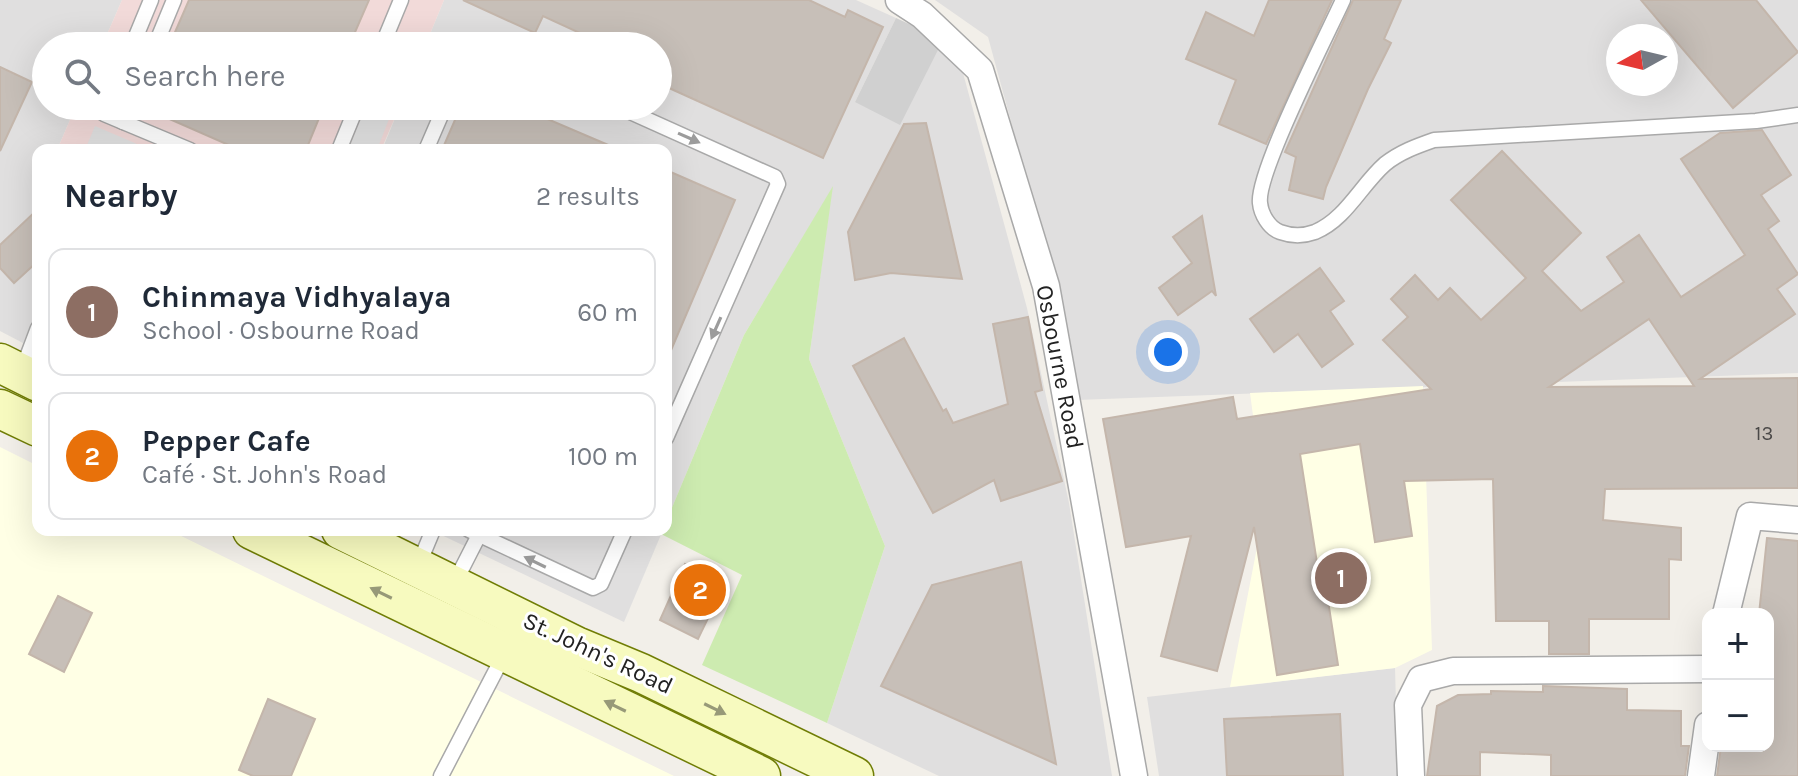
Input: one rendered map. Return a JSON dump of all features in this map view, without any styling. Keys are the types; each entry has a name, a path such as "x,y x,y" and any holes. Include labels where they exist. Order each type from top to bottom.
{"main road":[{"path":"0,409 32,424"},
{"name":"St. John's Road","path":"264,536 761,776"},
{"name":"St. John's Road","path":"353,536 576,646 641,673 854,776"}],"street":[{"name":"Osbourne Road","path":"899,0 922,15 980,70 1046,286 1134,776"},
{"path":"1727,608 1750,516 1798,520"},
{"path":"1411,776 1408,705 1421,679 1453,671 1702,669"},
{"path":"1701,776 1704,752"}],"lane":[{"path":"138,32 151,0"},
{"path":"161,32 174,0"},
{"path":"388,32 401,0"},
{"path":"1343,0 1267,168 1259,202 1265,218 1275,230 1293,236 1315,232 1339,216 1385,165 1404,151 1434,140 1756,121 1798,115"},
{"path":"118,120 176,144"},
{"path":"341,144 351,120"},
{"path":"429,144 439,120"},
{"path":"648,120 775,177 778,184 672,424"},
{"path":"20,373 32,343"},
{"path":"417,567 430,536"},
{"path":"454,584 472,536"},
{"path":"482,536 593,588 601,584 622,536"},
{"path":"441,776 505,653"}],"shaded area":[{"path":"0,0 122,0 108,32 32,32 32,120 70,120 60,144 32,144 32,321 23,343 0,331"},
{"path":"122,0 444,0 431,32 108,32"},
{"path":"444,0 856,0 896,18 855,102 939,48 963,73 1027,308 1069,503 1112,776 939,776 827,723 885,546 809,359 832,189 744,335 672,508 672,144 384,144 394,120 672,120 672,32 431,32"},
{"path":"935,0 1798,0 1798,373 1077,400 1055,283 988,37"},
{"path":"896,18 920,29 939,48 900,125 855,102"},
{"path":"70,120 394,120 384,144 60,144"},
{"path":"360,120 389,120 379,144 350,144"},
{"path":"95,126 137,144 88,144"},
{"path":"1423,386 1432,650 1395,668 1230,687 1265,506 1250,393"},
{"path":"0,447 32,463 32,536 181,536 674,776 0,776"},
{"path":"444,536 660,536 624,622"},
{"path":"1395,668 1398,776 1159,776 1147,697"}],"green space":[{"path":"833,186 809,359 885,546 827,723 702,665 742,575 665,536 672,536 672,508 744,335"}],"building":[{"path":"189,0 369,0 355,32 175,32"},
{"path":"463,0 809,0 845,17 848,10 883,27 823,158 672,89 672,32 578,32 543,16 533,32"},
{"path":"1269,0 1332,0 1266,144 1219,124 1236,80 1186,59 1206,12 1254,36"},
{"path":"1353,0 1401,0 1384,39 1391,43 1368,89 1323,199 1289,190 1296,157 1285,152"},
{"path":"1641,0 1756,0 1798,52 1733,108 1678,43 1678,24 1661,24"},
{"path":"0,67 32,82 0,151"},
{"path":"172,120 318,120 308,144 226,144"},
{"path":"455,120 550,120 606,144 445,144"},
{"path":"926,123 962,279 891,273 855,280 848,232 904,124"},
{"path":"1762,130 1791,175 1761,195 1779,221 1768,229 1798,274 1777,289 1795,314 1700,379 1798,378 1798,488 1605,489 1603,520 1681,528 1681,560 1669,559 1669,619 1589,619 1589,654 1549,654 1549,621 1496,621 1493,479 1404,481 1412,536 1375,542 1360,444 1300,454 1317,563 1322,562 1338,665 1277,675 1254,527 1217,671 1161,656 1191,536 1126,547 1103,419 1233,397 1237,419 1431,389 1383,340 1408,317 1391,299 1415,275 1438,300 1450,288 1481,320 1526,278 1451,200 1502,151 1581,233 1542,271 1581,311 1624,282 1607,257 1639,235 1681,297 1745,255 1681,159 1720,133","holes":["1649,319 1694,386 1549,387"]},
{"path":"672,173 735,200 672,348"},
{"path":"32,215 32,266 14,283 0,268 0,245"},
{"path":"1202,216 1216,296 1212,291 1178,315 1159,288 1192,263 1173,237"},
{"path":"1320,268 1344,301 1330,311 1353,344 1322,367 1298,334 1274,352 1250,319"},
{"path":"1028,317 1042,390 1035,392 1062,481 1001,501 994,480 933,513 853,366 904,338 943,411 946,409 953,423 1008,404 993,324"},
{"path":"1767,538 1798,541 1798,776 1717,776 1720,752 1774,752 1774,608 1760,608"},
{"path":"1021,562 1056,764 881,686 932,585"},
{"path":"685,564 725,583 698,639 660,620"},
{"path":"58,596 92,613 64,672 29,654"},
{"path":"1543,686 1627,689 1627,710 1681,711 1681,746 1689,746 1685,776 1551,776 1551,755 1480,752 1480,776 1427,776 1437,706 1458,695 1491,694 1491,691 1543,692"},
{"path":"268,699 315,719 291,776 253,776 239,770"},
{"path":"1340,714 1343,776 1227,776 1224,719"}],"place":[{"name":"Chinmaya Vidhyalaya","path":"1341,578"},
{"name":"Pepper Cafe","path":"700,590"}]}
